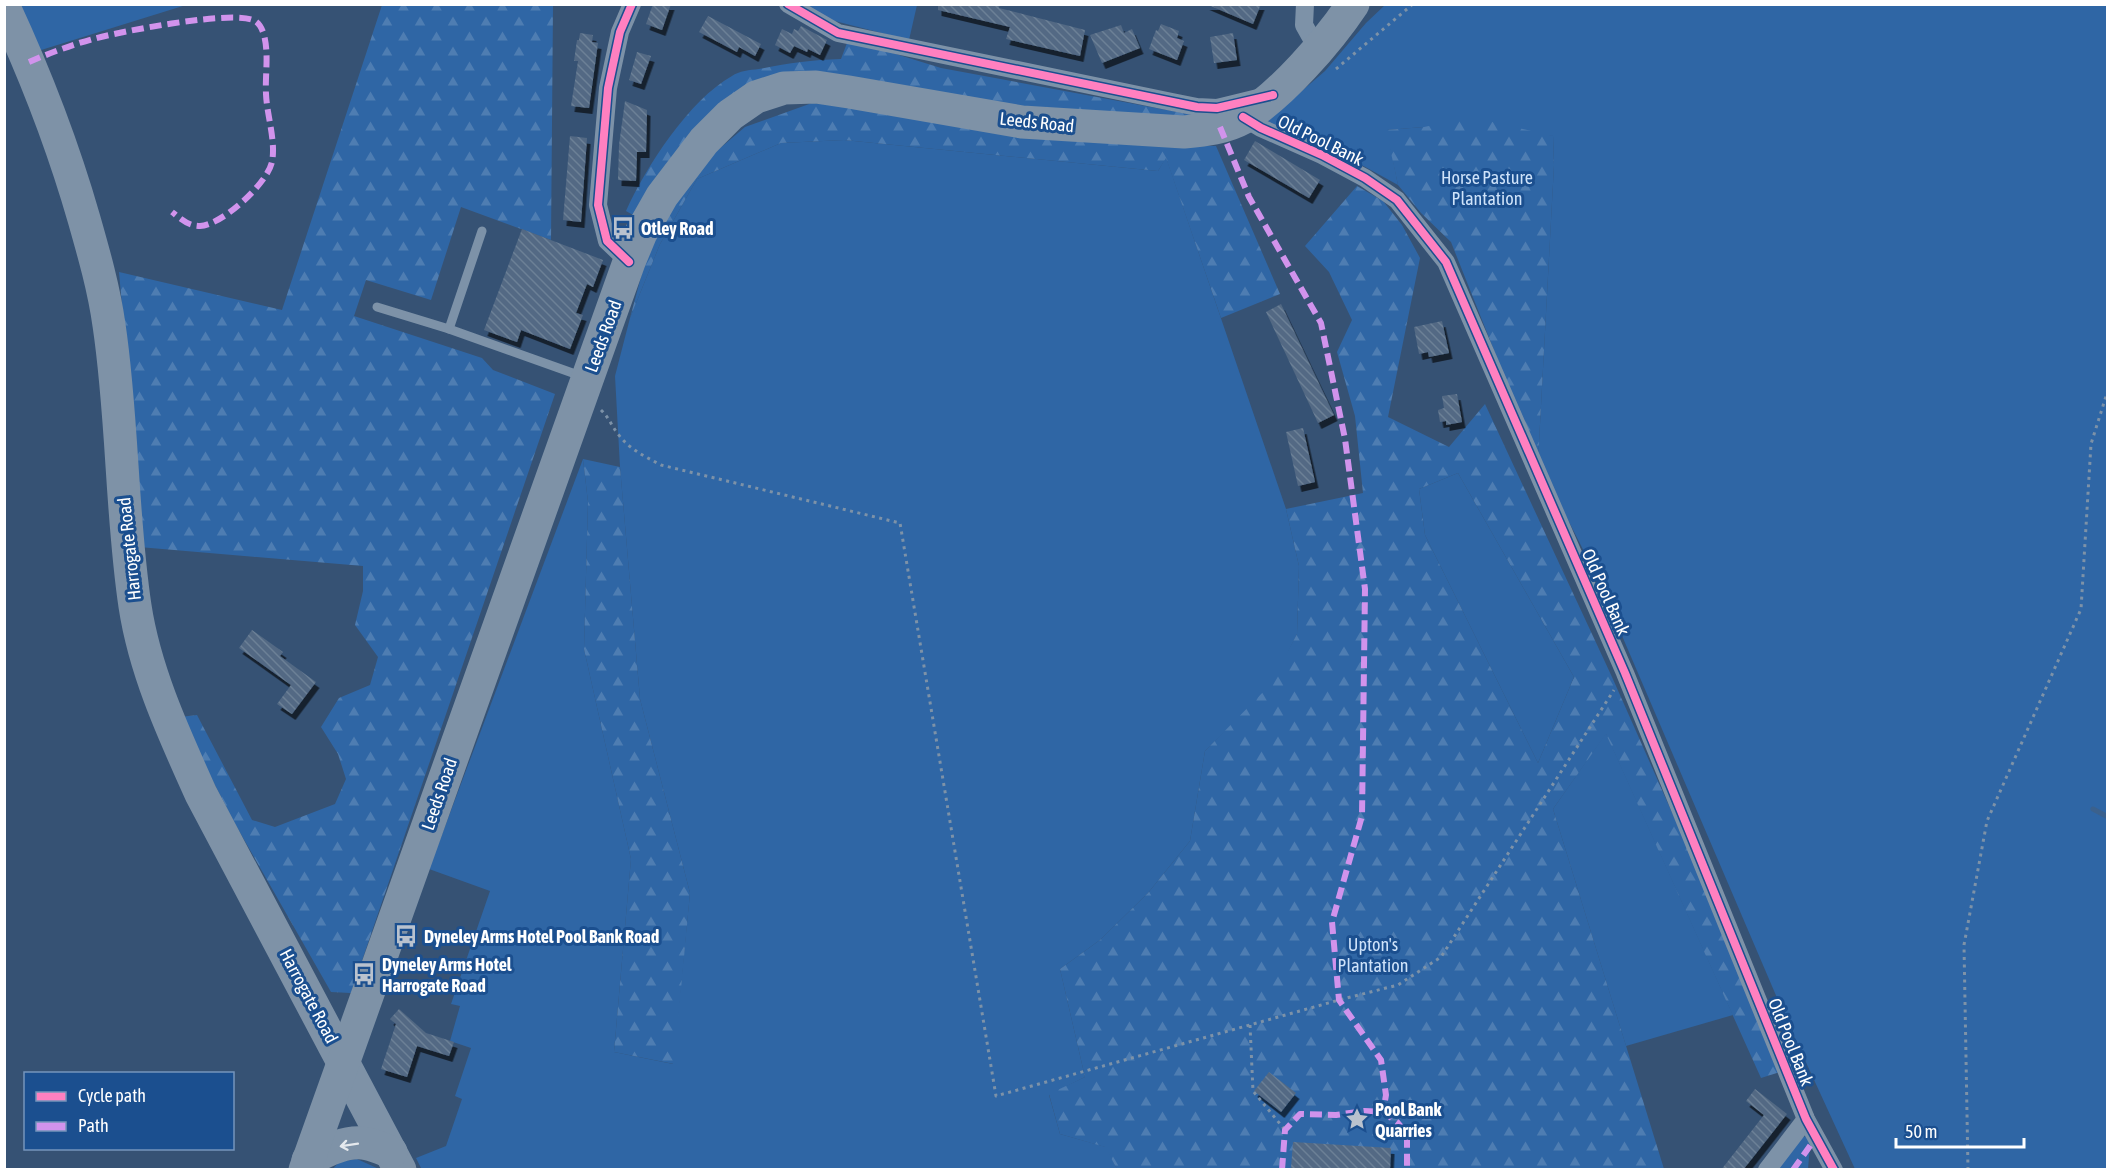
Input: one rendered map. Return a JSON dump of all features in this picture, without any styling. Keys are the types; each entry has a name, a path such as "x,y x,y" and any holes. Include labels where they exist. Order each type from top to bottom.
{"highway":[{"name":"Leeds Road","path":"306,1165 629,262 641,233 662,196 704,141 730,115 756,97 784,88 816,87 1022,123 1184,132 1220,127 1243,117 1325,61 1353,4"},
{"name":"Harrogate Road","path":"4,6 44,98 67,163 102,282 115,367 125,523 135,607 155,683 174,735 201,794 395,1161"},
{"path":"306,1165 326,1150 347,1144 366,1143 395,1161"}],"street":[{"path":"629,262 607,241 598,205 608,88 620,32 632,4"},
{"name":"Old Pool Bank","path":"788,4 838,33 1189,105 1217,108 1273,95"},
{"path":"1305,4 1304,24 1325,61"},
{"name":"Old Pool Bank","path":"1243,117 1365,178 1397,201 1446,262 1625,673 1806,1119 1834,1170"},
{"path":"1767,1170 1806,1119"}],"lane":[{"path":"449,329 482,231"},
{"path":"377,307 449,329 583,390"}],"path":[{"path":"1325,61 1413,4"},
{"path":"583,390 602,410 626,443 661,465 900,523 996,1096 1398,985 1441,957 1625,673"},
{"path":"1968,1170 1964,945 1966,933 1987,821 2081,609 2091,444 2108,390"},
{"path":"1250,1025 1253,1091 1285,1130"}],"green space":[{"path":"18,5 186,5 38,51"},
{"path":"382,5 553,5 551,240 461,207 431,300 366,280 354,316 482,358 493,370 555,394 351,993 331,992 234,822 180,717 197,715 252,820 275,827 335,804 346,779 338,754 321,727 339,698 370,685 378,657 355,625 363,591 363,566 139,547 119,272 282,310"},
{"path":"801,5 917,5 909,40 823,18"},
{"path":"1385,5 2107,5 2107,1169 1855,1169 1787,1021 1596,575 1538,461 1554,165 1553,136 1424,127 1387,130 1398,185 1319,144 1269,125 1268,120 1325,71 1366,23"},
{"path":"847,43 867,45 941,68 1194,115 1192,123 1014,110 788,79 640,219 626,211 645,175 670,136 700,101 716,87 735,74 745,71 800,62 841,59"},
{"path":"812,103 882,110 1142,145 1216,146 1280,294 1221,318 1166,158 1158,171 844,140 781,143 697,179 660,244 630,318 648,251 683,185 712,155 745,127"},
{"name":"Horse Pasture Plantation","path":"1471,117 1553,136 1554,165 1538,461 1451,242 1421,213 1398,185 1386,130 1424,127"},
{"path":"844,140 1158,171 1166,157 1286,509 1299,566 1297,634 1271,687 1205,751 1190,841 1148,893 1100,940 1060,969 1085,1077 1049,1095 1060,1134 1106,1147 1117,1169 422,1170 416,1158 446,1146 462,1099 455,1096 471,1048 450,1041 460,1006 451,1004 490,891 429,869 583,459 588,502 584,649 631,859 614,1052 673,1064 690,893 640,699 620,467 615,376 630,318 660,244 697,179 781,143"},
{"name":"Upton's Plantation","path":"1357,186 1383,201 1402,225 1420,258 1388,417 1449,447 1485,404 1612,677 1786,1070 1761,1078 1606,734 1553,809 1664,1169 1117,1169 1105,1147 1060,1134 1049,1094 1085,1077 1060,969 1100,940 1148,893 1190,841 1205,751 1270,685 1297,634 1299,566 1286,509 1363,493 1355,416 1337,352 1352,320 1329,272 1305,246","holes":["1458,473 1574,677 1538,763 1425,535 1419,489"]},
{"path":"583,459 620,467 640,699 690,893 674,1064 614,1052 631,859 584,649 588,502"},
{"path":"1458,473 1574,677 1538,763 1425,535 1419,489"},
{"path":"1606,733 1733,1015 1626,1046 1553,809"},
{"path":"1811,1134 1808,1169 1776,1170 1801,1138"},
{"path":"357,1159 379,1169 332,1170 339,1162"}],"building":[{"path":"653,4 671,4 662,30 646,24"},
{"path":"938,4 1000,4 999,8 1085,30 1080,56 1006,39 1010,27 938,10"},
{"path":"1206,4 1261,4 1253,24"},
{"path":"708,16 761,44 755,56 739,47 737,52 699,32"},
{"path":"1161,24 1179,31 1177,38 1184,41 1177,60 1149,49 1156,30 1158,31"},
{"path":"1121,25 1124,33 1132,29 1140,48 1102,63 1090,35"},
{"path":"801,26 827,40 820,55 794,46 790,53 775,45 782,29 792,34 794,29 798,31"},
{"path":"580,33 593,35 592,42 598,43 589,108 571,106 578,61 574,61"},
{"path":"1233,33 1237,60 1214,63 1210,37"},
{"path":"637,52 651,56 641,84 629,80"},
{"path":"625,101 647,110 646,152 637,152 636,181 618,180 619,145"},
{"path":"570,136 587,138 581,222 563,220"},
{"path":"1255,141 1320,180 1309,198 1244,160"},
{"path":"522,229 603,260 593,287 587,284 576,313 583,315 570,349 521,330 517,342 484,330"},
{"path":"1281,304 1334,415 1318,423 1266,312"},
{"path":"1442,321 1449,353 1429,357 1428,352 1419,354 1414,327"},
{"path":"1457,394 1462,422 1446,425 1446,421 1440,422 1438,410 1444,408 1442,396"},
{"path":"1303,428 1315,482 1298,486 1286,432"},
{"path":"252,630 283,652 280,656 316,682 292,714 277,704 291,685 239,648"},
{"path":"399,1009 426,1033 454,1042 449,1056 417,1046 407,1077 381,1069 396,1024 390,1019"},
{"path":"1269,1072 1296,1093 1281,1112 1254,1091"},
{"path":"1755,1089 1787,1114 1743,1170 1721,1170 1764,1115 1746,1101"},
{"path":"1293,1142 1391,1148 1390,1170 1291,1168"}],"waterway":[{"path":"2093,809 2108,817"}],"marked path":[{"path":"29,62 85,41 150,27 225,18 243,18 258,24 262,31 267,57 266,94 273,146 272,162 268,171 253,192 242,202 220,219 209,224 192,225 172,212"},
{"path":"1220,127 1249,197 1321,323 1345,439 1365,589 1362,816 1332,922 1339,1000 1381,1060 1386,1095 1383,1112"},
{"path":"1282,1170 1285,1130 1300,1114 1336,1115 1364,1111 1383,1112 1397,1122 1407,1134 1407,1170"},
{"path":"1793,1170 1817,1136"}],"cycle path":[{"path":"629,262 607,241 598,205 608,88 620,32 632,4"},
{"path":"788,4 838,33 1197,107 1217,108 1273,95"},
{"path":"1243,117 1365,178 1397,200 1446,262 1625,673 1806,1119 1834,1170"}],"place":[{"name":"Otley Road","path":"623,228"},
{"name":"Dyneley Arms Hotel Pool Bank Road","path":"406,936"},
{"name":"Dyneley Arms Hotel Harrogate Road","path":"364,974"},
{"name":"Pool Bank Quarries","path":"1357,1119"}]}
